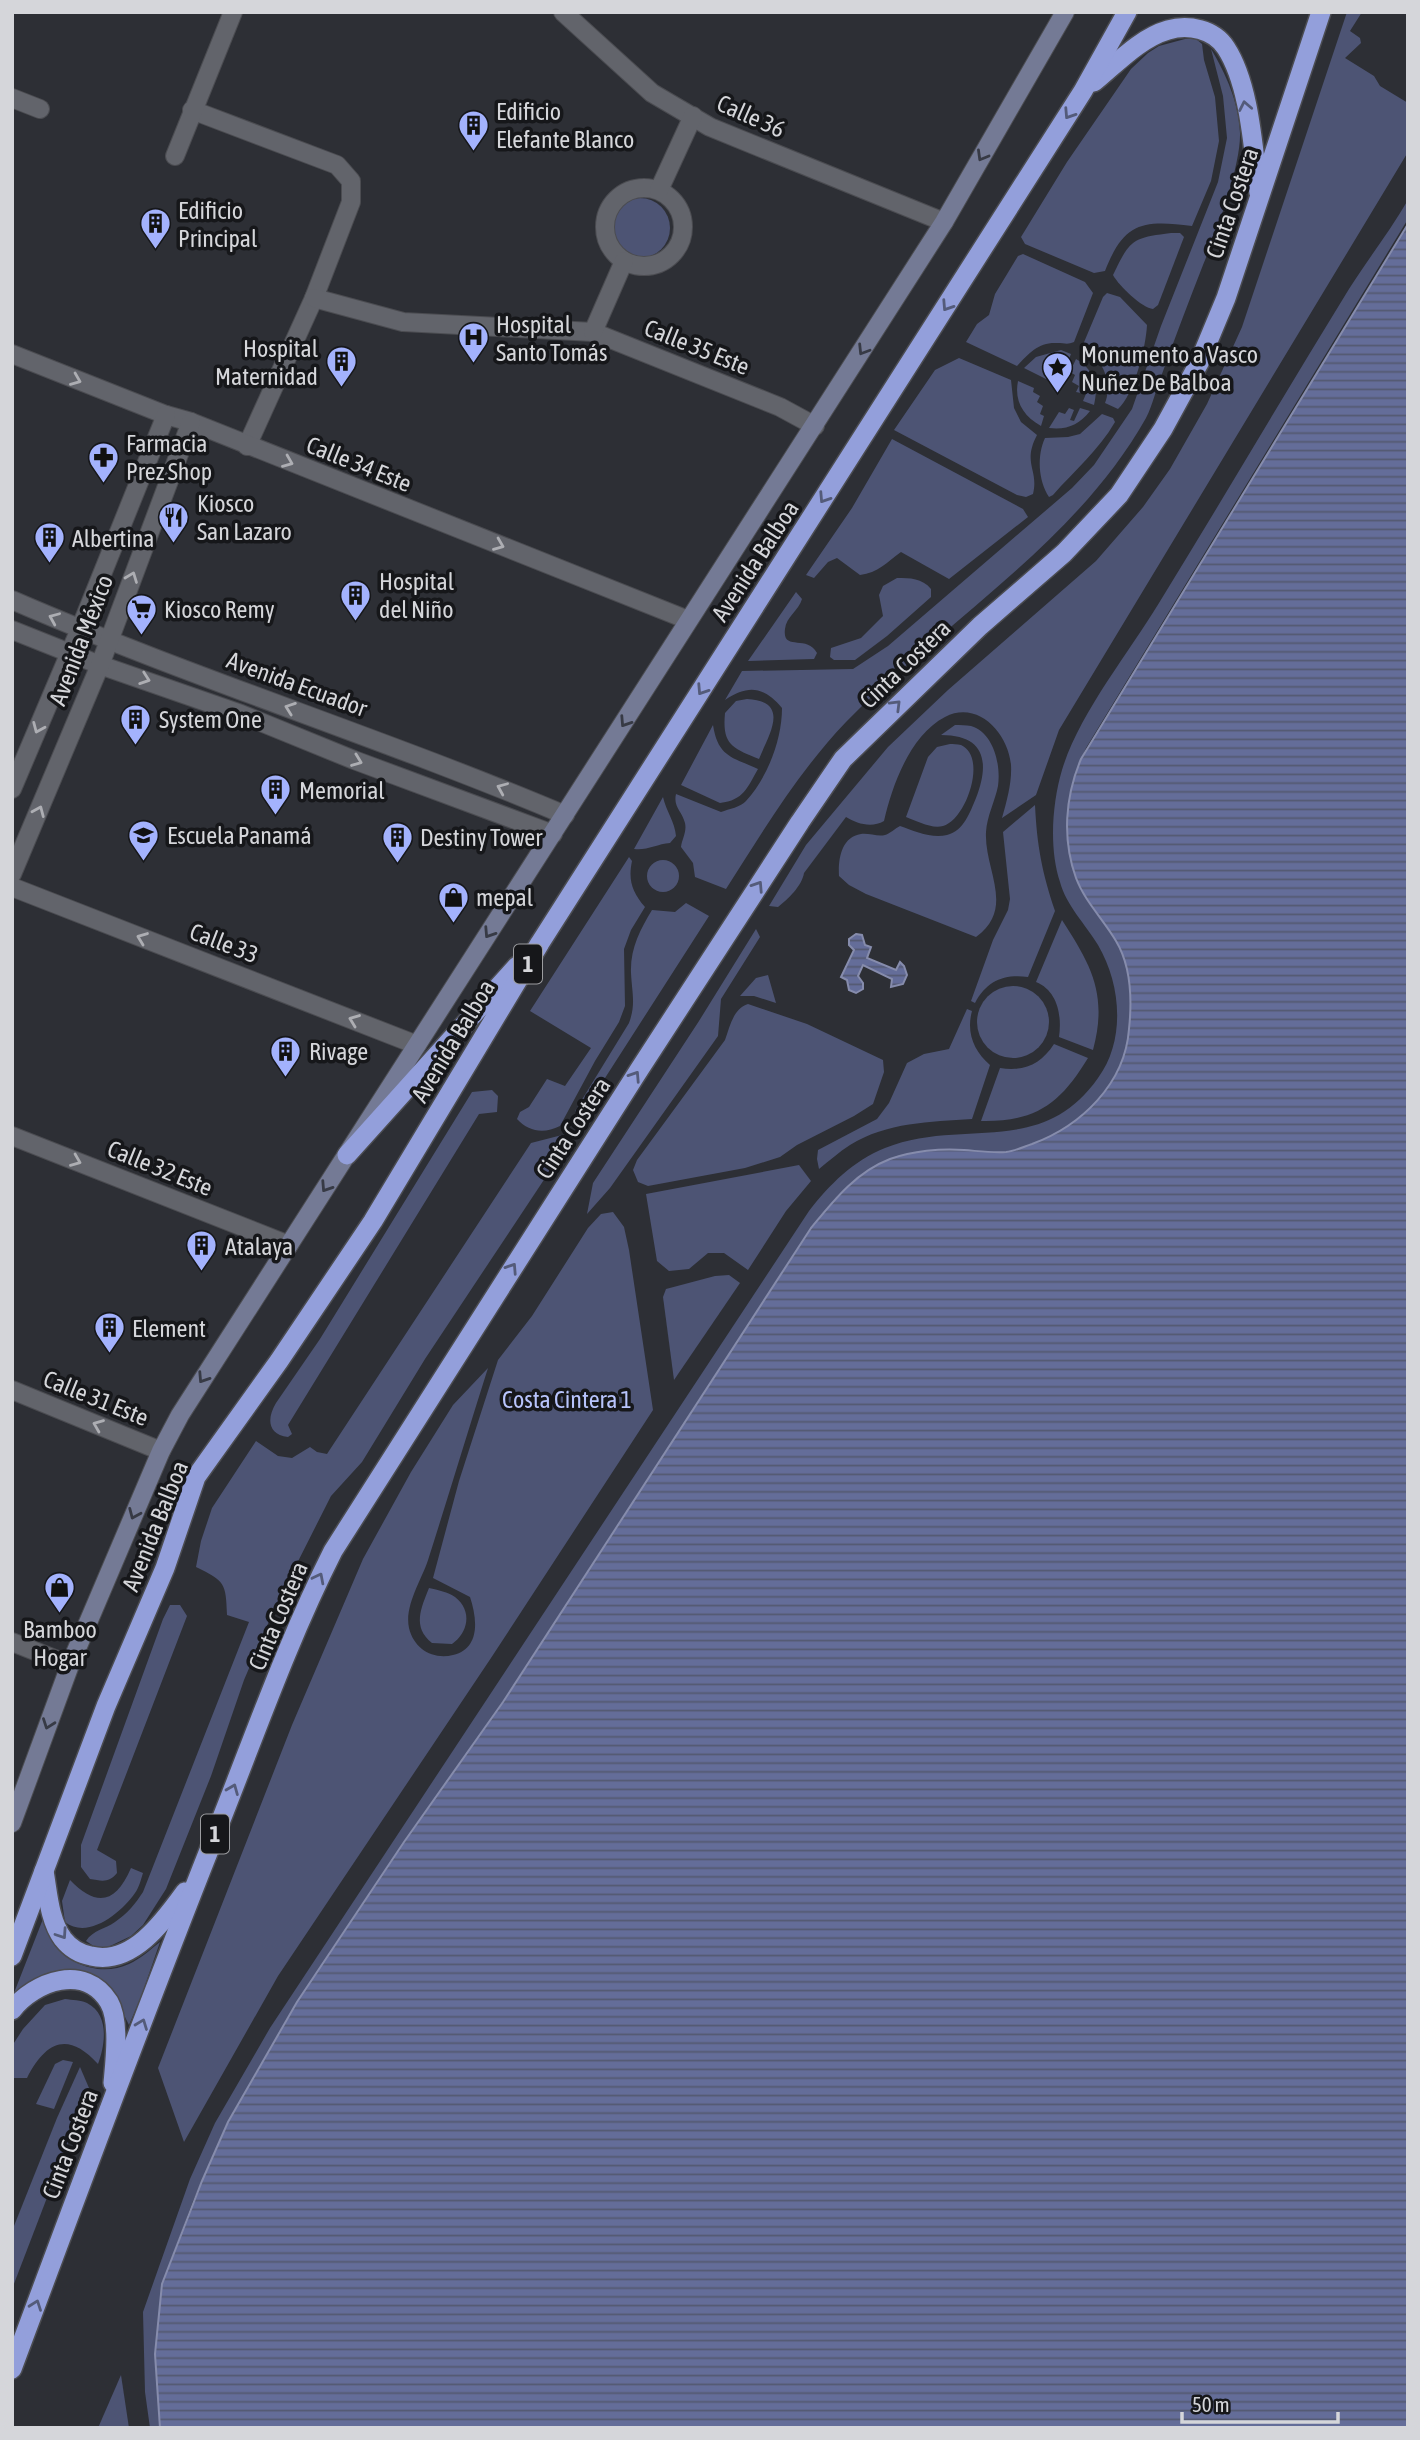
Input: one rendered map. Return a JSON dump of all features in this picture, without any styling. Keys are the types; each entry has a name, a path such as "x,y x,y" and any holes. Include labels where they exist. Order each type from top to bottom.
{"highway":[{"name":"Avenida Balboa","path":"12,1956 106,1706 164,1568 196,1477 279,1362 373,1221 540,943 1083,91 1127,12"},
{"name":"Cinta Costera","path":"12,2369 201,1869 310,1596 334,1551 475,1325 843,759 980,626 1064,553 1119,495 1163,429 1199,363 1226,298 1321,12"},
{"path":"1083,91 1147,40 1168,30 1189,27 1211,34 1225,46 1236,69 1249,126 1260,198"},
{"path":"347,1155 540,943"},
{"path":"44,1870 50,1909 63,1939 82,1954 108,1957 140,1944 174,1908 201,1869"},
{"path":"12,2010 28,1993 50,1981 79,1981 99,1992 109,2003 114,2017 115,2063 110,2105"}],"main road":[{"name":"Avenida Balboa","path":"12,1823 70,1665 161,1451 180,1415 944,222 1065,12"}],"street":[{"path":"176,156 233,12"},
{"name":"Calle 36","path":"563,12 652,93 710,127 944,222"},
{"path":"12,98 40,109"},
{"path":"192,110 337,165 351,181 351,202 314,298 247,446"},
{"path":"659,190 694,116"},
{"path":"646,187 659,190 677,205 682,216 682,239 668,258 658,264 635,266 614,253 607,242 604,229 606,216 611,204 621,194 646,187"},
{"path":"593,332 624,261"},
{"name":"Calle 35 Este","path":"314,298 403,322 593,332 780,407 815,426"},
{"name":"Calle 34 Este","path":"12,354 166,415 191,422 688,620"},
{"name":"Avenida México","path":"12,789 166,415"},
{"name":"Avenida México","path":"12,874 100,665 191,422"},
{"name":"Avenida Ecuador","path":"12,600 108,640 461,771 565,815"},
{"name":"Avenida Ecuador","path":"12,630 100,665 241,714 354,760 553,834"},
{"name":"Calle 33","path":"12,887 417,1045"},
{"name":"Calle 32 Este","path":"12,1136 289,1245"},
{"name":"Calle 31 Este","path":"12,1390 161,1451"},
{"path":"12,1642 70,1665"}],"green space":[{"path":"1347,12 1362,12 1350,31 1360,38 1361,43 1345,58 1374,76 1380,86 1408,103 1408,152 1059,730 1036,795 1002,818 1009,792 1011,765 1009,753 998,731 980,716 969,713 945,717 933,725 912,749 898,777 884,821 865,824 846,817 804,873 794,892 778,907 769,906 806,845 888,747 948,690 1096,561 1143,507 1170,469 1207,404 1242,327"},
{"path":"1196,39 1202,44 1215,97 1219,141 1211,181 1192,226 1160,224 1137,228 1120,242 1105,271 1094,273 1025,244 1021,237 1067,162 1131,69 1159,46"},
{"path":"1211,49 1227,79 1234,100 1240,133 1239,147 1227,199 1146,418 1117,463 1046,543 884,685 829,741 782,802 726,889 695,877 693,863 681,847 685,826 677,806 676,794 721,812 741,805 761,781 779,732 782,708 769,696 749,690 725,700 742,671 853,669 888,646 1072,488 1094,465 1132,409 1161,326 1218,182 1227,138 1223,96"},
{"path":"640,198 661,207 670,228 661,249 640,258 619,249 610,228 619,207"},
{"path":"1408,200 1408,219 1086,748 1079,766 1069,803 1068,840 1071,859 1085,895 1118,943 1129,984 1130,1026 1126,1049 1117,1071 1091,1108 1054,1135 1032,1145 1004,1152 936,1150 890,1159 856,1180 811,1228 503,1702 375,1885 259,2067 225,2128 193,2201 162,2284 155,2354 160,2428 150,2428 145,2392 143,2312 190,2179 215,2123 270,2028 809,1211 843,1174 885,1148 914,1139 1026,1128 1052,1119 1076,1103 1107,1063 1116,1030 1117,1012 1112,977 1098,945 1071,907 1063,890 1054,855 1054,812 1062,770 1092,706 1159,603 1349,289"},
{"path":"1180,233 1184,237 1158,305 1153,309 1148,308 1131,296 1113,275 1133,243 1147,237"},
{"path":"1023,254 1085,282 1093,293 1074,342 1040,346 1017,366 966,342 977,324 989,315 995,294 1018,256"},
{"path":"1107,293 1120,297 1147,325 1138,370 1129,393 1118,409 1105,403 1108,386 1105,374 1100,363 1082,347"},
{"path":"1061,350 1071,354 1065,369 1060,367 1056,376 1049,374 1046,379 1024,368 1036,357"},
{"path":"959,358 1011,380 1014,408 1021,422 1037,435 1031,453 1033,494 1026,497 1017,495 894,430 935,370"},
{"path":"1076,359 1087,368 1094,379 1094,405 1083,401 1090,384 1087,383 1081,393 1076,392 1079,386 1072,382 1075,375 1070,372"},
{"path":"1018,381 1034,388 1033,392 1040,396 1037,402 1043,406 1040,414 1044,416 1041,426 1029,418 1021,407 1017,395"},
{"path":"1069,408 1074,410 1070,420 1074,421 1080,408 1090,411 1072,426 1049,428 1059,412 1065,414"},
{"path":"1102,414 1113,418 1115,422 1109,432 1049,497 1040,468 1045,438 1080,434"},
{"path":"892,439 1023,509 1028,517 949,579 901,552 866,574 860,575 837,558 828,562 814,578 806,575 852,508"},
{"path":"897,578 924,583 931,589 931,597 855,660 834,660 830,657 831,648 861,638 883,616 879,595 883,586"},
{"path":"796,592 802,599 788,621 785,636 791,642 813,647 817,653 814,659 748,661"},
{"path":"736,701 761,701 769,706 773,713 771,730 759,759 736,748 727,739 725,732 725,713"},
{"path":"713,725 718,744 723,750 758,769 740,796 720,803 681,785"},
{"path":"955,725 971,726 985,735 994,751 998,769 998,786 986,832 996,901 988,926 976,937 866,894 839,876 842,850 854,836 885,835 900,826 923,834 941,836 958,830 966,820 980,785 983,762 975,745 956,736 941,735"},
{"path":"961,745 969,752 973,762 971,788 966,801 951,821 943,826 924,824 906,817 928,757 937,747"},
{"path":"663,797 676,836 670,843 634,849"},
{"path":"1035,805 1041,859 1055,911 1028,977 1003,978 990,984 975,1003 971,1001 1010,899 1003,832"},
{"path":"629,857 632,861 632,885 645,907 631,930 624,949 625,1006 619,1022 560,1126 543,1131 532,1129 517,1119 520,1112 529,1107 547,1079 565,1086 591,1048 530,1011"},
{"path":"663,860 675,864 679,876 675,888 663,892 651,888 647,876 651,864"},
{"path":"686,903 709,916 580,1117 575,1111 629,1023 633,1004 632,956 644,925 652,910 675,912"},
{"path":"1062,920 1089,966 1094,981 1099,1012 1093,1050 1059,1037 1057,1005 1049,991 1036,982"},
{"path":"756,929 760,937 721,999 718,1036 610,1188 587,1214 593,1183"},
{"path":"768,975 776,1003 754,996 740,996 756,978"},
{"path":"1013,986 1033,992 1043,1002 1049,1022 1043,1042 1033,1052 1013,1058 993,1052 983,1042 977,1022 983,1002 993,992"},
{"path":"748,1004 807,1024 883,1060 884,1072 873,1104 780,1157 745,1168 648,1186 638,1182 633,1170 637,1160 725,1040 735,1014"},
{"path":"967,1009 972,1011 970,1027 973,1041 990,1065 972,1119 894,1127 864,1137 819,1169 818,1150 877,1119 889,1103 907,1063 924,1054 949,1049"},
{"path":"1054,1044 1088,1058 1067,1087 1045,1107 1032,1114 981,1121 1000,1068 1017,1069 1031,1065 1043,1057"},
{"path":"492,1090 498,1096 497,1112 479,1114 288,1425 292,1434 288,1437 276,1433 270,1420 276,1403 320,1339 472,1092"},
{"path":"566,1134 565,1148 425,1359 362,1462 331,1496 276,1605 244,1680 211,1776 166,1889 143,1925 131,1936 98,1949 86,1941 89,1937 115,1922 143,1892 249,1622 227,1615 222,1584 196,1567 212,1508 256,1441 278,1456 292,1458 310,1447 327,1454 531,1143"},
{"path":"799,1165 811,1181 786,1211 748,1270 724,1253 708,1253 689,1269 669,1271 657,1261 646,1194"},
{"name":"Costa Cintera 1","path":"613,1212 624,1227 629,1250 653,1410 278,1976 184,2142 158,2068 292,1725 363,1559 411,1472 453,1405 488,1368 408,1619 415,1642 425,1651 446,1656 468,1646 475,1631 470,1597 433,1578 459,1481 498,1360 532,1316 588,1228 601,1214"},
{"path":"729,1275 740,1283 674,1380 663,1297 666,1289"},
{"path":"429,1588 452,1595 464,1609 465,1628 452,1644 432,1643 422,1630 421,1610"},
{"path":"170,1605 180,1605 187,1616 97,1850 116,1861 117,1873 108,1880 90,1879 81,1867 81,1845"},
{"path":"131,1868 143,1873 139,1886 129,1901 113,1916 84,1928 65,1922 62,1901 70,1880 89,1895 105,1898 119,1889"},
{"path":"43,1919 53,1941 62,1952 79,1964 99,1969 119,1968 129,1964 160,1942 129,2025 118,2003 92,1980 12,1998"},
{"path":"65,1999 87,2003 99,2015 104,2040 98,2064 77,2047 58,2045 42,2056 27,2078 12,2078 12,2046 23,2029 45,2005"},
{"path":"63,2060 73,2062 54,2109 36,2104 55,2064"},
{"path":"80,2067 89,2088 12,2289 12,2231"},
{"path":"121,2375 129,2428 98,2428"}],"shaded area":[{"path":"1408,224 1408,2428 160,2428 155,2354 162,2284 228,2122 297,2002 404,1842 503,1702 811,1228 856,1179 890,1159 927,1151 955,1149 1009,1151 1050,1136 1083,1114 1109,1085 1119,1068 1129,1029 1129,984 1121,951 1084,895 1072,863 1067,818 1076,773 1081,759"},
{"path":"856,934 862,935 865,945 871,947 867,958 896,970 900,962 904,966 907,975 903,984 891,987 892,979 863,965 858,976 863,983 863,989 856,993 849,990 847,980 841,977 854,950 849,945 849,939"}],"place":[{"name":"Edificio Elefante Blanco","path":"473,152"},
{"name":"Edificio Principal","path":"155,251"},
{"name":"Hospital Santo Tomás","path":"473,365"},
{"name":"Hospital Maternidad","path":"341,389"},
{"name":"Monumento a Vasco Nuñez De Balboa","path":"1058,395"},
{"name":"Farmacia Prez Shop","path":"103,484"},
{"name":"Kiosco San Lazaro","path":"174,544"},
{"name":"Albertina","path":"49,565"},
{"name":"Hospital del Niño","path":"356,622"},
{"name":"Kiosco Remy","path":"141,636"},
{"name":"System One","path":"136,746"},
{"name":"Memorial","path":"276,817"},
{"name":"Escuela Panamá","path":"144,862"},
{"name":"Destiny Tower","path":"397,864"},
{"name":"mepal","path":"453,924"},
{"name":"Rivage","path":"286,1078"},
{"name":"Atalaya","path":"202,1273"},
{"name":"Element","path":"109,1355"},
{"name":"Bamboo Hogar","path":"60,1614"}]}
